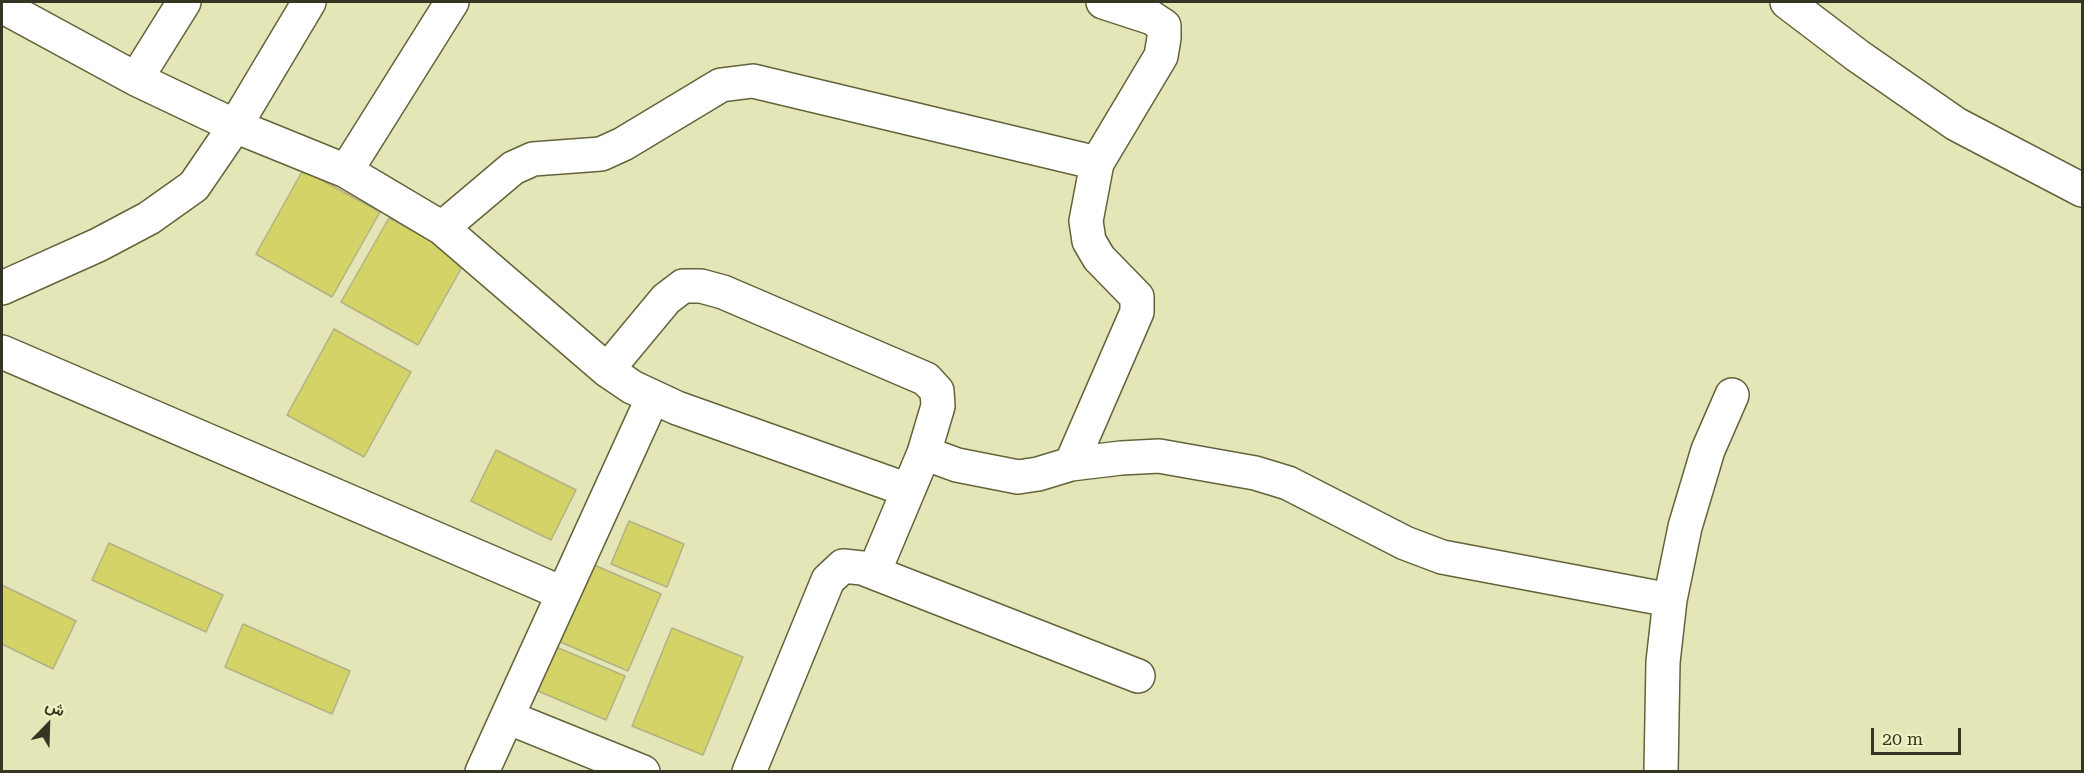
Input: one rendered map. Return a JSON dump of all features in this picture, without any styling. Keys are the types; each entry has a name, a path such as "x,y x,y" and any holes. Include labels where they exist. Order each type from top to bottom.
{"street":[{"path":"136,79 184,2"},
{"path":"2,288 88,250 149,218 194,186 235,126 309,2"},
{"path":"346,171 452,2"},
{"path":"1071,464 1137,312 1137,297 1099,258 1089,241 1086,221 1097,164 1161,56 1164,38 1164,26 1152,18 1103,2"},
{"path":"1787,2 1858,56 1956,124 2082,190"},
{"path":"2,6 136,79 235,126 346,171 442,228 607,370 632,387 677,408 908,490"},
{"path":"442,228 513,168 532,159 601,154 623,144 721,84 753,81 1097,164"},
{"path":"607,370 666,299 682,286 701,286 723,292 926,379 938,392 938,406 924,453 874,572"},
{"path":"2,352 562,593"},
{"path":"1661,771 1663,662 1670,600 1685,527 1708,450 1732,395"},
{"path":"482,771 653,397"},
{"path":"924,453 957,465 1018,477 1038,474 1071,464 1159,456 1255,473 1288,483 1405,543 1442,557 1670,600"},
{"path":"749,771 828,580 843,566 874,572 1138,676"},
{"path":"507,717 643,771"}],"building":[{"path":"303,170 380,212 332,297 256,254"},
{"path":"389,218 466,260 418,345 341,302"},
{"path":"334,329 411,372 364,457 287,415"},
{"path":"496,450 576,490 551,540 471,501"},
{"path":"629,521 684,544 667,587 611,564"},
{"path":"109,543 223,595 206,632 92,580"},
{"path":"592,564 661,594 628,671 558,641"},
{"path":"2,585 76,621 53,669 2,644"},
{"path":"243,624 350,671 332,714 225,667"},
{"path":"672,628 743,657 703,755 632,726"},
{"path":"556,647 625,676 606,720 538,691"}]}
